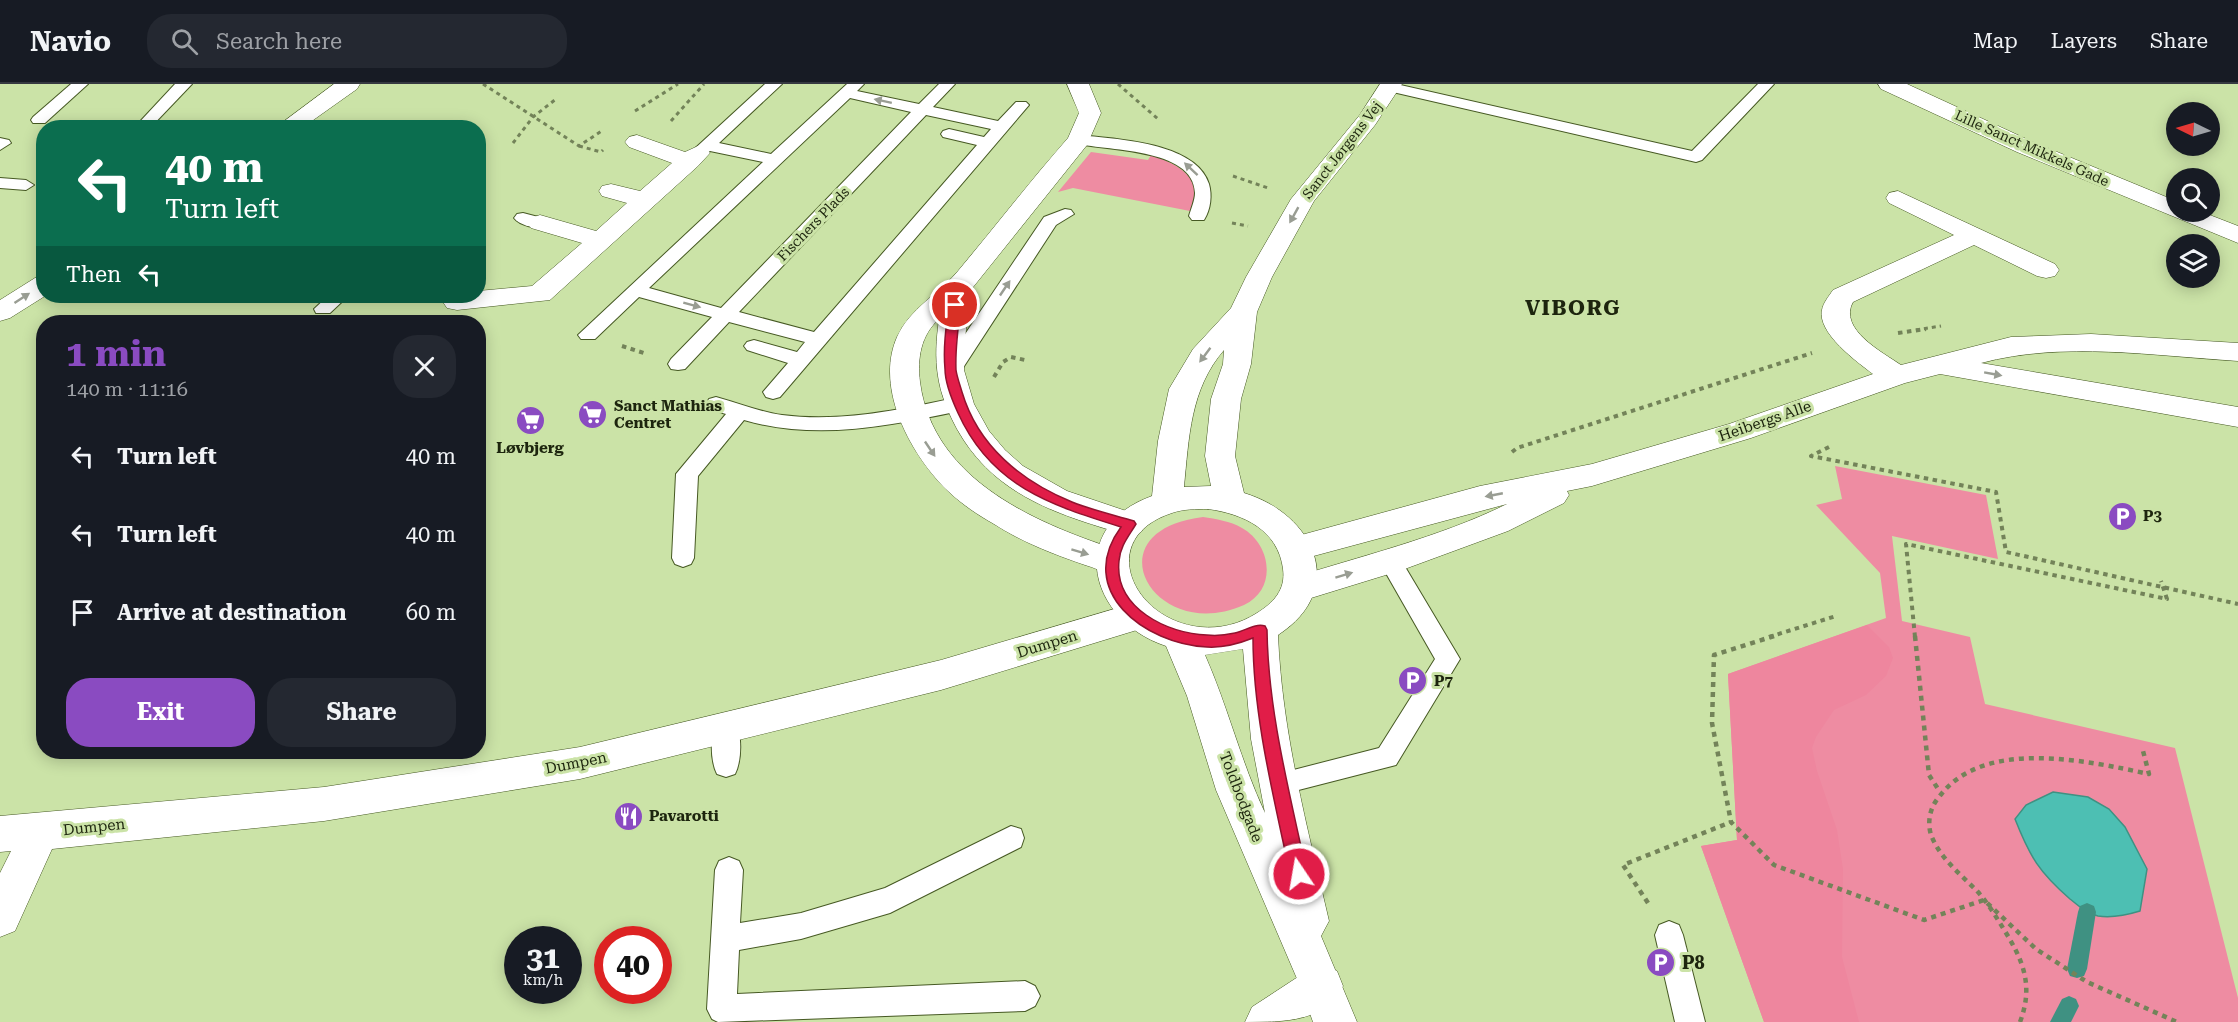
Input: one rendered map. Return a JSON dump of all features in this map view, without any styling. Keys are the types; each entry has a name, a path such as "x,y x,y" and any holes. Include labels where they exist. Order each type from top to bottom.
{"street":[{"path":"297,120 349,84"},
{"path":"1078,84 1090,113 1079,140 957,288 922,318 911,337 905,361 906,389 912,414 927,445 939,463 960,486 996,510 1070,549 1112,561"},
{"name":"Lille Sanct Mikkels Gade","path":"1889,84 2025,147 2166,206"},
{"name":"Sanct Jørgens Vej","path":"1167,502 1173,441 1184,389 1203,356 1243,312 1259,277 1303,199 1367,120 1390,85"},
{"path":"277,120 300,93"},
{"path":"637,142 649,148 698,153"},
{"path":"486,299 540,294 698,153"},
{"path":"611,191 645,200"},
{"path":"1898,198 2046,270"},
{"path":"531,220 600,240"},
{"path":"2206,222 2238,235"},
{"path":"1896,376 1851,340 1836,324 1835,310 1843,296 1972,236"},
{"path":"957,288 950,340 951,372 960,404 973,433 995,460 1029,487 1069,506 1130,524"},
{"path":"0,312 36,289"},
{"name":"Sanct Jørgens Vej","path":"1230,500 1220,456 1226,399 1237,364 1243,312"},
{"name":"Heibergs Alle","path":"1295,549 1480,498 1592,475 1740,431 1896,376 2011,346 2091,343 2238,351"},
{"name":"Heibergs Alle","path":"2037,345 2052,359 2070,370 2142,400"},
{"name":"Heibergs Alle","path":"1936,364 2238,417"},
{"name":"Heibergs Alle","path":"1298,589 1390,561 1497,523 1592,475"},
{"path":"1187,498 1230,500 1251,507 1270,518 1284,531 1295,549 1300,562 1298,589 1290,605 1278,619 1260,630 1235,639 1208,641 1180,638 1157,629 1138,616 1122,600 1113,581 1112,561 1117,542 1130,524 1146,511 1167,502 1187,498"},
{"name":"Dumpen","path":"0,834 324,804 580,764 941,675 1138,616"},
{"path":"1260,630 1260,670 1280,784 1329,1004 1266,1022"},
{"name":"Toldbodgade","path":"1180,638 1205,696 1235,790 1329,1004"},
{"path":"0,917 40,832"}],"lane":[{"path":"39,120 80,84"},
{"path":"149,120 184,84"},
{"path":"698,153 774,84"},
{"name":"Fischers Plads","path":"678,364 947,84"},
{"path":"1390,85 1696,157 1766,84"},
{"path":"588,335 851,89 922,110 1002,127"},
{"path":"773,392 1021,105"},
{"path":"950,134 988,143"},
{"path":"1079,140 1143,148 1173,156 1195,171 1204,189 1204,202 1198,216"},
{"path":"698,153 774,160"},
{"path":"0,183 26,185"},
{"path":"951,372 1050,221 1065,214"},
{"path":"635,290 819,340"},
{"path":"323,309 330,303"},
{"path":"754,346 801,360"},
{"path":"716,404 781,422 816,424 863,422 960,404"},
{"path":"683,558 687,474 740,411"},
{"path":"1280,784 1387,757 1448,660 1390,561"},
{"path":"726,728 726,766"},
{"path":"725,939 801,926 890,900 1011,838"},
{"path":"729,870 722,1009 900,1012 1025,996"},
{"path":"1669,935 1690,1022"}],"path":[{"path":"483,84 579,146 601,152 608,146 589,139"},
{"path":"633,112 678,84"},
{"path":"513,143 533,117 556,99"},
{"path":"579,146 607,128"},
{"path":"1233,176 1251,182"},
{"path":"1198,216 1284,234"},
{"path":"993,378 1003,362 1011,357 1025,360"},
{"path":"1829,447 1811,456 1996,492 2006,552 2238,604"},
{"path":"1940,792 1929,775 1906,544 2167,599 2162,581"},
{"path":"1836,616 1714,655 1712,723 1731,822 1774,865 1924,920 1984,900"},
{"path":"2142,747 2149,774 2072,760 2029,759 1973,769 1955,778 1940,792 1928,815 1932,837 1947,861 2036,949 2087,982 2177,1022"},
{"path":"1669,935 1623,865 1731,822"},
{"path":"1984,900 2024,965 2025,1011 2020,1022"}],"shaded area":[{"path":"1091,152 1148,160 1151,155 1180,168 1187,174 1195,190 1190,211 1073,188 1058,192"},
{"path":"1835,466 1986,495 1998,559 1892,536 1902,621 1970,637 1985,704 2175,748 2238,998 2238,1022 1764,1022 1701,846 1737,840 1728,674 1886,618 1880,573 1816,505 1842,499"},
{"path":"1203,517 1228,522 1242,528 1252,535 1264,555 1267,566 1262,588 1255,598 1244,605 1212,613 1184,610 1161,598 1147,581 1142,562 1149,542 1168,526"},
{"path":"1867,625 1889,647 1893,658 1886,676 1866,695 1834,710 1816,737 1812,748 1817,771 1837,830 1843,869 1842,957 1859,1022 1764,1022 1701,846 1737,840 1728,674"}],"water":[{"path":"2053,792 2088,797 2109,809 2125,827 2147,869 2140,911 2108,917 2090,913 2059,889 2036,863 2015,819 2026,805"}],"waterway":[{"path":"2077,969 2087,912"},
{"path":"2060,1022 2069,1006"}],"place":[{"name":"Sanct Mathias Centret","path":"593,415"},
{"name":"Løvbjerg","path":"530,421"},
{"name":"P3","path":"2122,516"},
{"name":"P7","path":"1413,681"},
{"name":"Pavarotti","path":"628,816"},
{"name":"P8","path":"1661,962"}],"district":[{"name":"VIBORG","path":"1573,308"}],"route":[{"path":"955,305 950,340 951,372 960,404 973,433 995,460 1029,487 1069,506 1130,524 1117,542 1112,561 1113,581 1122,600 1138,616 1157,629 1180,638 1208,641 1235,639 1260,630 1260,670 1299,874"}]}
